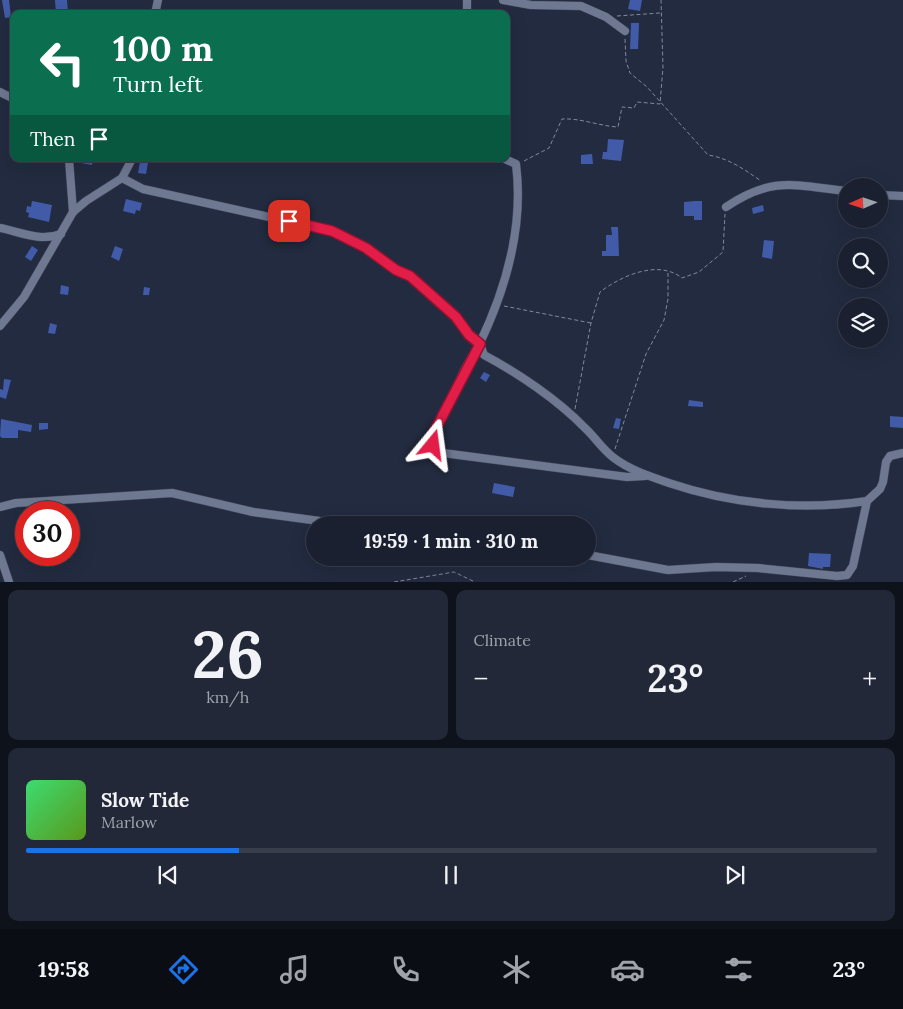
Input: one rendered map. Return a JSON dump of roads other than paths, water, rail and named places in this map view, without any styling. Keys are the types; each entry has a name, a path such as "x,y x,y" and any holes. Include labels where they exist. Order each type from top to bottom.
{"street":[{"path":"503,0 531,5 581,6 606,17 625,31"},
{"path":"510,161 516,164 519,192 514,241 502,290 480,344 432,436 437,450 628,477 648,476"},
{"path":"69,162 73,212"},
{"path":"0,326 24,297 73,212 86,201 122,178 130,162"},
{"path":"122,178 143,190 332,231 366,248 396,270 410,276 456,317 469,335 480,344 484,355 512,370 573,417 612,457 648,476 718,498 791,505 842,505 867,501 880,489 886,462 890,456 903,453"},
{"path":"726,208 758,189 785,184 838,190"},
{"path":"888,195 903,196"},
{"path":"0,228 41,237 52,237 61,234"},
{"path":"0,508 16,503 172,493 253,512 306,519"},
{"path":"596,556 668,570 716,567 758,568 837,576 847,575 853,566 867,501"},
{"path":"0,555 9,582"}]}
